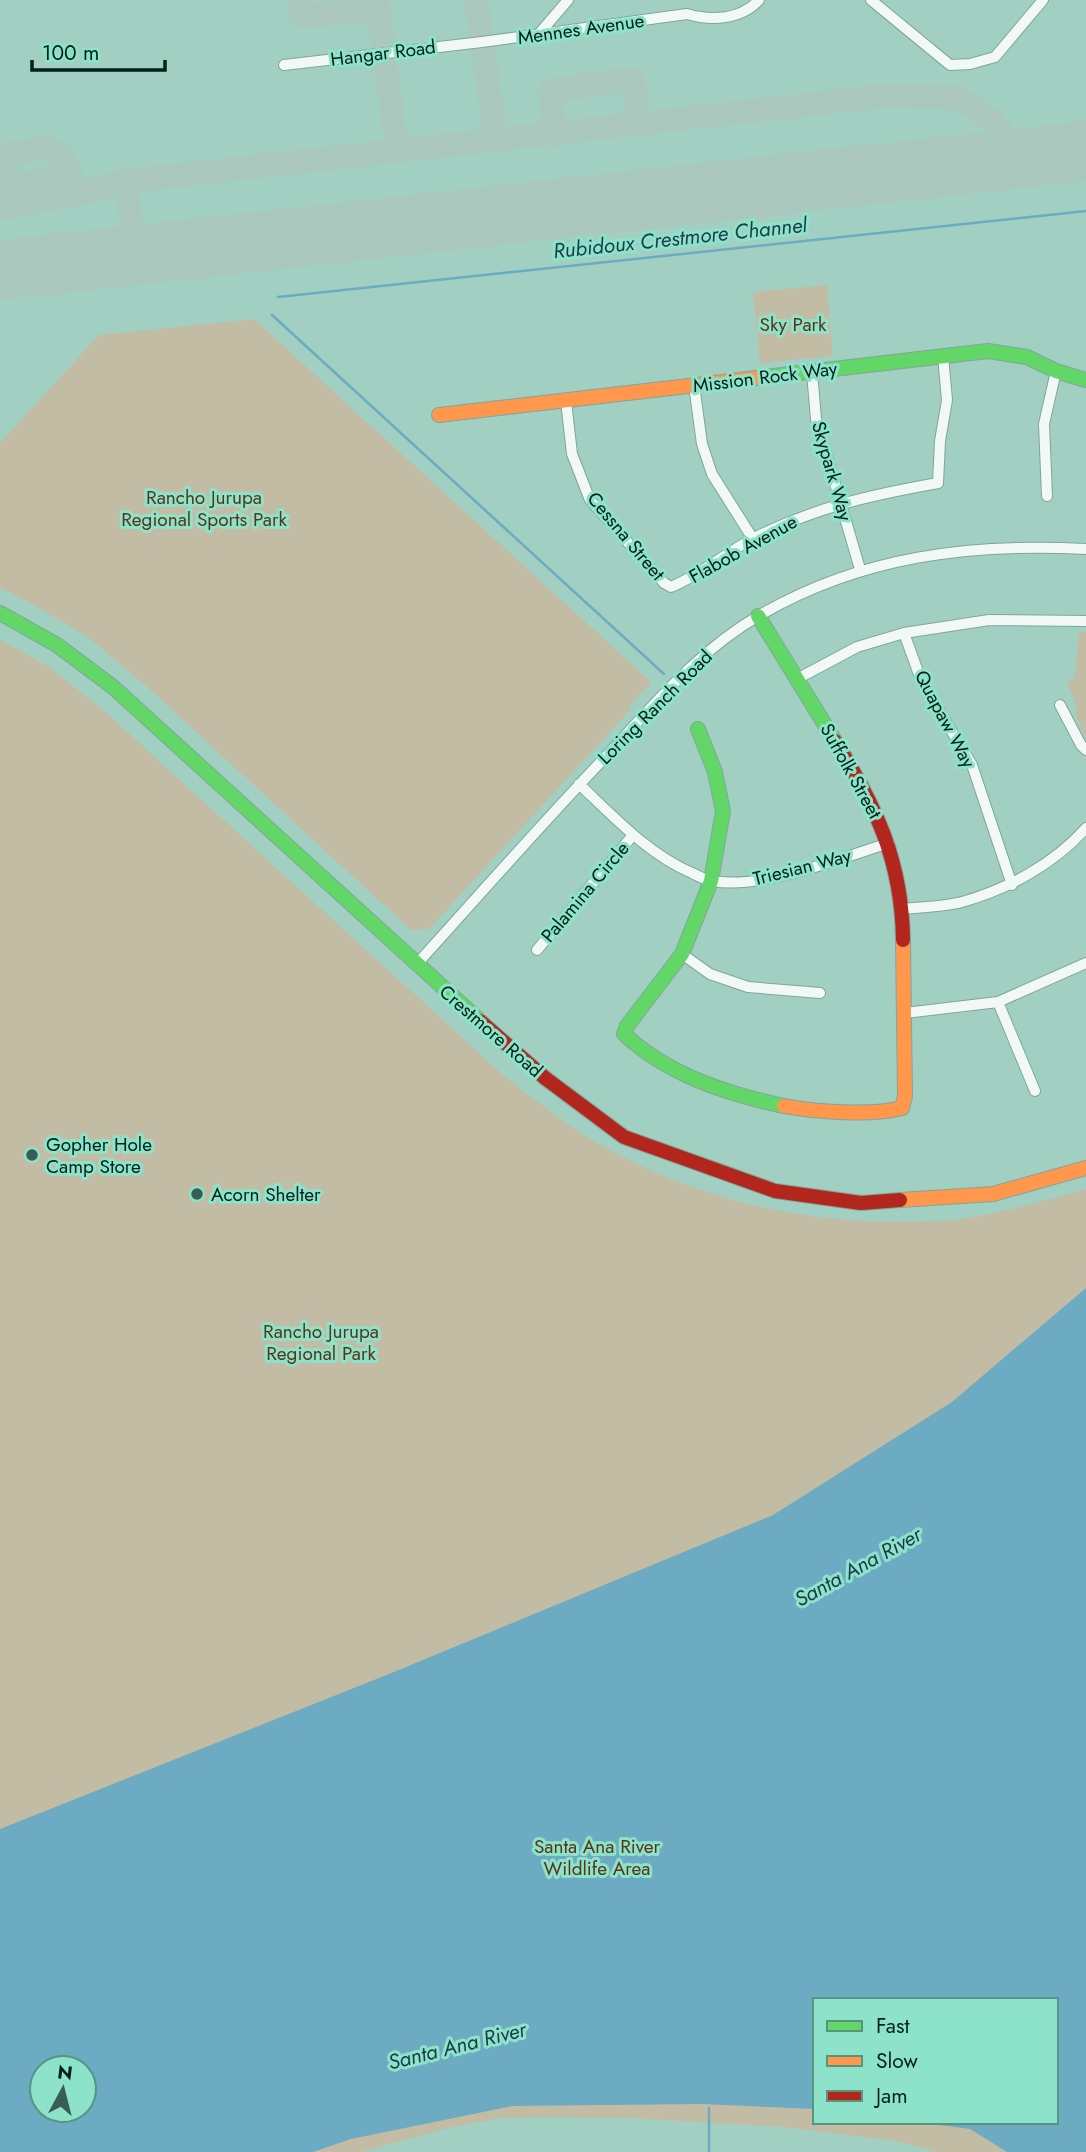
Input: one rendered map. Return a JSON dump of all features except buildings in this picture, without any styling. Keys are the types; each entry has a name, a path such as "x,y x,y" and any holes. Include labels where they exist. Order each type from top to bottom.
{"street":[{"path":"538,35 568,0"},
{"name":"Mennes Avenue","path":"482,42 687,14 703,18 734,16 759,0"},
{"path":"871,0 950,65 970,64 995,57 1043,0"},
{"name":"Hangar Road","path":"284,65 482,42"},
{"name":"Mission Rock Way","path":"439,415 988,351 1027,356 1056,371 1086,380"},
{"name":"Flabob Avenue","path":"671,587 753,539 796,518 841,502 938,483 940,441 947,400 943,356"},
{"path":"1047,496 1044,424 1056,371"},
{"name":"Skypark Way","path":"812,372 816,419 860,569"},
{"path":"694,385 702,444 712,474 753,539"},
{"name":"Cessna Street","path":"566,401 572,454 590,500 664,583 671,587"},
{"name":"Loring Ranch Road","path":"416,965 579,784 700,658 758,616 808,590 860,569 947,552 1028,546 1086,549"},
{"name":"Crestmore Road","path":"0,613 57,645 113,687 416,965 545,1078 624,1137 775,1191 861,1203 993,1194 1086,1168"},
{"name":"Suffolk Street","path":"682,954 626,1026 624,1034 632,1043 660,1062 735,1095 810,1110 891,1111 902,1108 905,1096 903,909 889,843 865,788 758,616"},
{"path":"797,679 857,647 904,633 989,620 1086,621"},
{"name":"Quapaw Way","path":"904,633 921,680 972,765 1012,885"},
{"path":"1060,705 1086,750"},
{"path":"698,729 715,772 723,811 711,881 682,954 709,974 748,987 820,993"},
{"name":"Triesian Way","path":"579,784 633,835 670,864 711,881 741,882 771,878 889,843"},
{"path":"903,909 960,902 1012,885 1051,858 1086,828"},
{"name":"Palamina Circle","path":"537,950 633,835"},
{"path":"905,1013 999,1002 1086,963"},
{"path":"999,1002 1035,1091"}],"green space":[{"name":"Sky Park","path":"827,285 833,356 760,363 753,292"},
{"name":"Rancho Jurupa Regional Sports Park","path":"254,319 651,682 629,706 631,709 429,929 411,930 142,682 89,638 31,603 0,588 0,443 99,335"},
{"path":"1079,632 1086,632 1086,738 1076,714 1076,703 1067,684 1075,677"},
{"path":"0,640 48,666 101,708 503,1075 584,1135 622,1156 703,1191 789,1213 832,1219 876,1222 957,1220 1009,1210 1086,1189 1086,2152 937,2152 895,2141 784,2127 628,2118 501,2118 452,2127 361,2152 0,2152"}],"water":[{"name":"Santa Ana River","path":"1086,1288 1086,2152 1007,2152 970,2129 932,2124 1058,2124 1058,1998 813,1998 813,2109 702,2104 512,2106 351,2139 313,2152 0,2152 0,1829 389,1674 773,1515 952,1402"}],"waterway":[{"name":"Rubidoux Crestmore Channel","path":"278,297 1086,211"},
{"name":"Rubidoux Crestmore Channel","path":"272,315 664,674"},
{"path":"709,2108 709,2152"}],"taxiway":[{"path":"299,0 301,16 379,10"},
{"path":"377,0 397,152"},
{"path":"476,0 496,141"},
{"path":"555,135 549,91 633,79 639,125"},
{"path":"0,208 78,194 126,181 886,96 959,98 993,121 1012,145 1008,159"},
{"path":"14,207 5,165 12,153 49,148 63,157 78,194"},
{"path":"10,188 70,173"},
{"path":"126,181 135,255"}],"runway":[{"path":"0,270 1086,151"}],"traffic: fast":[{"path":"765,377 988,351 1027,357 1056,371 1086,380"},
{"path":"0,613 57,645 113,687 480,1021"},
{"path":"758,616 835,741"},
{"path":"698,729 715,772 723,811 711,881 682,954 627,1026 624,1034 679,1072 720,1089 784,1106"}],"traffic: slow":[{"path":"439,415 765,377"},
{"path":"784,1106 843,1112 875,1112 902,1108 905,1096 903,940"},
{"path":"900,1200 993,1194 1086,1168"}],"traffic: jam":[{"path":"835,741 863,788 884,835 898,885 903,940"},
{"path":"480,1021 545,1078 624,1137 775,1191 861,1203 900,1200"}],"place":[{"name":"Gopher Hole Camp Store","path":"32,1155"},
{"name":"Acorn Shelter","path":"197,1194"}],"park label":[{"name":"Rancho Jurupa Regional Park","path":"321,1342"},
{"name":"Santa Ana River Wildlife Area","path":"597,1857"}]}
